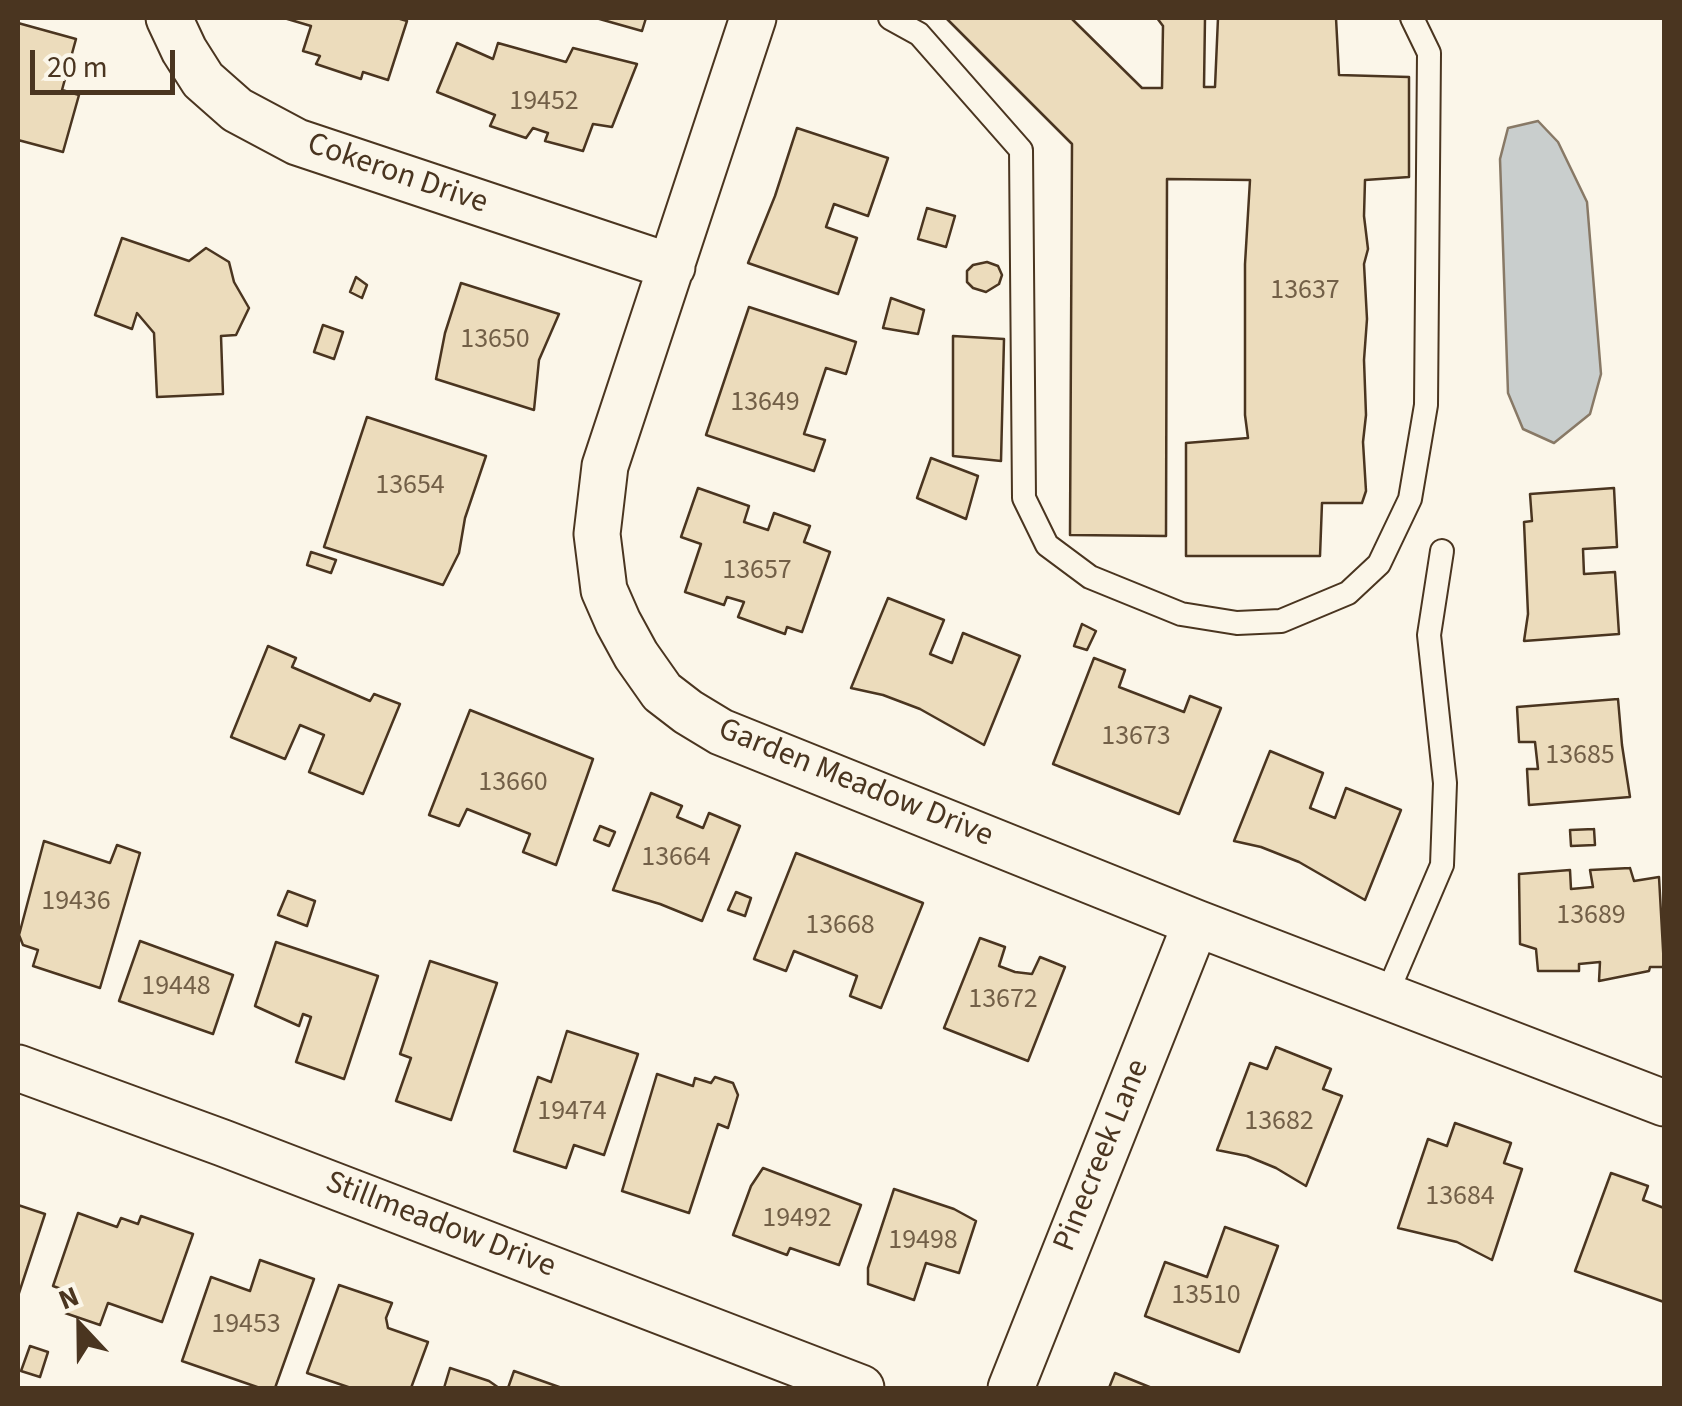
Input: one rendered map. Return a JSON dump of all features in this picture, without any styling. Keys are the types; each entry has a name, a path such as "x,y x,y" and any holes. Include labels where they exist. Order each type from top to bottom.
{"street":[{"name":"Cokeron Drive","path":"168,18 204,80 237,110 297,142 672,267"},
{"name":"Garden Meadow Drive","path":"754,18 605,466 598,534 604,590 636,655 662,692 721,732 1196,924 1664,1103"},
{"name":"Pinecreek Lane","path":"1010,1388 1196,924"},
{"name":"Stillmeadow Drive","path":"18,1068 223,1142 860,1388"}],"lane":[{"path":"890,18 919,34 1021,150 1024,498 1046,544 1090,577 1181,614 1237,622 1281,621 1348,592 1379,564 1410,499 1426,405 1429,53 1412,18"},
{"path":"1386,996 1442,865 1445,783 1429,635 1442,551"}],"shaded area":[{"path":"1538,121 1558,142 1587,202 1601,374 1590,414 1554,443 1523,429 1508,393 1500,159 1508,128"}],"building":[{"path":"284,18 407,21 388,80 363,72 361,79 316,64 320,56 303,51 311,26"},
{"path":"596,18 646,18 642,31"},
{"path":"946,18 1071,18 1142,88 1162,88 1163,26 1157,18 1205,18 1204,87 1215,87 1218,18 1336,18 1339,75 1409,77 1409,177 1365,180 1366,491 1362,503 1322,503 1320,556 1186,556 1186,443 1248,438 1245,264 1250,180 1167,179 1166,536 1070,535 1072,144"},
{"path":"18,23 76,39 62,90 79,95 63,152 18,140"},
{"path":"457,43 493,59 498,43 566,62 573,48 637,64 612,127 593,124 583,151 545,141 548,133 533,128 526,138 490,126 495,115 437,92"},
{"path":"797,128 888,158 868,216 834,204 826,227 857,238 838,294 748,263"},
{"path":"927,208 955,216 946,247 918,239"},
{"path":"122,238 189,261 206,248 229,262 234,282 249,308 236,335 221,336 223,394 157,397 154,333 137,313 132,329 95,315"},
{"path":"987,262 998,266 1002,275 999,284 986,292 967,282 967,271 973,265"},
{"path":"356,277 367,285 362,298 350,292"},
{"path":"461,283 559,314 539,360 534,410 436,379"},
{"path":"891,298 924,310 918,334 883,328"},
{"path":"749,307 856,342 846,374 826,368 804,434 825,440 814,471 706,435"},
{"path":"323,325 343,332 334,359 314,352"},
{"path":"953,336 1004,339 1001,461 953,456"},
{"path":"367,417 486,456 465,518 459,553 443,585 324,547"},
{"path":"931,458 978,476 966,519 917,498"},
{"path":"698,488 749,506 744,522 768,530 774,513 810,526 804,542 830,552 802,632 787,627 785,634 738,617 744,602 727,597 724,605 685,592 701,544 681,537"},
{"path":"1614,488 1617,547 1583,549 1584,574 1615,572 1619,634 1524,641 1528,614 1524,522 1532,521 1530,494"},
{"path":"311,552 336,560 331,573 307,565"},
{"path":"888,598 944,620 930,654 952,663 963,633 1020,656 984,745 920,709 851,688"},
{"path":"1082,624 1096,631 1087,650 1074,646"},
{"path":"268,646 296,658 292,667 370,701 374,694 400,704 363,794 309,772 324,735 300,725 285,759 231,737"},
{"path":"1094,658 1125,670 1119,687 1184,712 1190,696 1221,708 1179,814 1053,764"},
{"path":"1618,699 1630,797 1529,805 1527,769 1538,769 1535,742 1519,742 1517,707"},
{"path":"470,710 593,759 556,865 523,852 530,834 467,809 459,826 429,815"},
{"path":"1270,751 1323,773 1310,808 1335,818 1346,788 1401,810 1365,900 1299,862 1234,841"},
{"path":"651,793 682,806 677,817 703,828 709,813 740,826 702,921 613,890"},
{"path":"600,826 615,832 609,846 594,840"},
{"path":"1594,829 1595,845 1571,846 1570,830"},
{"path":"44,841 110,863 117,845 140,853 100,988 33,966 38,950 23,945 19,935"},
{"path":"796,853 923,903 881,1008 850,996 857,976 794,951 786,971 754,959"},
{"path":"1630,868 1634,881 1659,877 1664,967 1599,981 1600,962 1579,964 1579,971 1538,971 1536,949 1520,944 1519,874 1570,870 1571,889 1593,887 1590,870"},
{"path":"288,891 315,901 307,926 278,915"},
{"path":"736,892 751,898 745,916 728,910"},
{"path":"980,938 1005,947 999,966 1015,972 1032,974 1040,957 1065,967 1028,1061 944,1028"},
{"path":"140,941 233,975 213,1034 119,1001"},
{"path":"276,942 378,976 344,1079 296,1062 311,1017 303,1014 299,1026 255,1006"},
{"path":"430,961 497,983 451,1120 396,1101 411,1058 400,1054"},
{"path":"567,1031 638,1054 604,1155 574,1145 566,1168 514,1151 538,1077 551,1082"},
{"path":"1276,1047 1331,1069 1323,1089 1342,1096 1306,1186 1247,1156 1217,1150 1250,1063 1267,1069"},
{"path":"657,1074 693,1086 695,1078 711,1083 715,1077 733,1083 738,1095 728,1128 718,1124 689,1213 622,1191"},
{"path":"1455,1123 1511,1143 1504,1163 1522,1169 1492,1260 1457,1242 1398,1228 1428,1139 1447,1146"},
{"path":"763,1168 861,1205 839,1265 790,1248 787,1255 733,1235 751,1186"},
{"path":"1611,1173 1648,1186 1643,1200 1664,1208 1664,1302 1575,1271"},
{"path":"894,1189 954,1209 976,1221 959,1273 926,1263 914,1300 868,1284 868,1268"},
{"path":"18,1205 45,1214 18,1296"},
{"path":"78,1213 117,1227 121,1218 138,1224 141,1216 193,1234 162,1322 108,1303 100,1325 65,1313 72,1293 53,1286"},
{"path":"1225,1227 1278,1246 1239,1352 1145,1316 1165,1262 1207,1277"},
{"path":"260,1260 314,1279 275,1388 260,1388 182,1361 211,1277 250,1291"},
{"path":"339,1285 392,1303 386,1318 388,1328 428,1342 411,1388 351,1388 307,1373"},
{"path":"30,1346 48,1352 40,1377 21,1371"},
{"path":"450,1368 489,1381 499,1388 444,1388"},
{"path":"514,1371 562,1388 508,1388"},
{"path":"1115,1373 1152,1388 1109,1388"}]}
